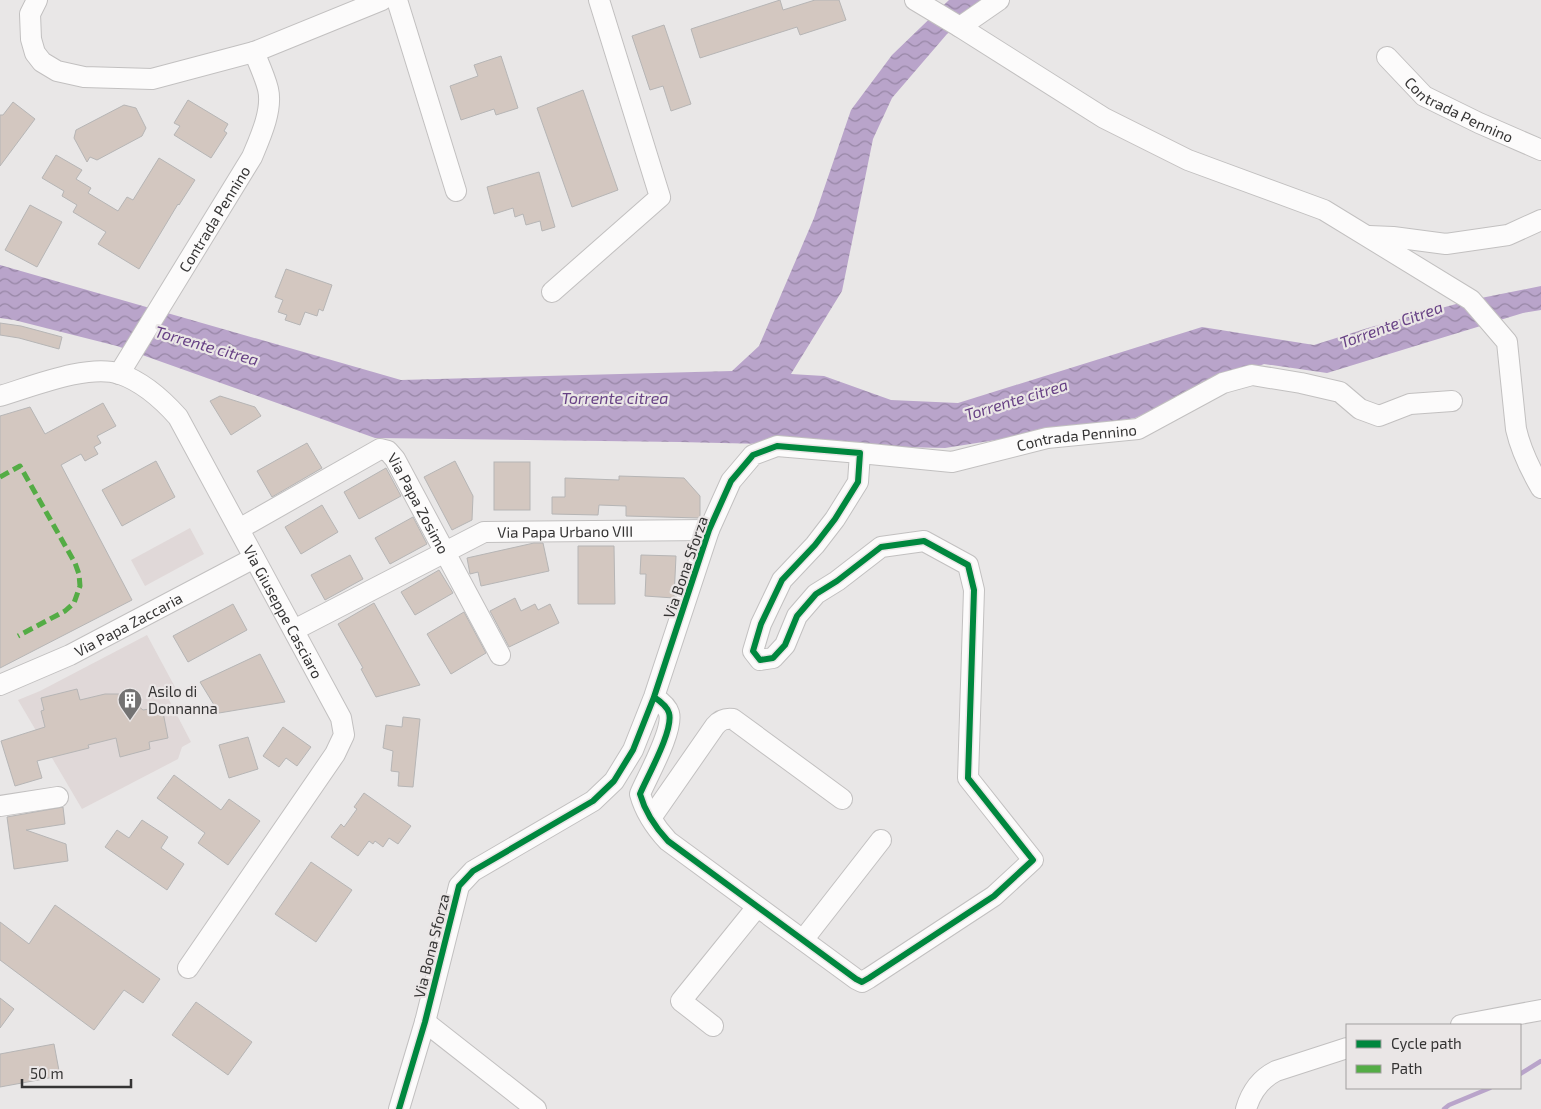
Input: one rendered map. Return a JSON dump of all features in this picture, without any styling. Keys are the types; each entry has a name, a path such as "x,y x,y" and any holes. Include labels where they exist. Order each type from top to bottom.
{"street":[{"path":"37,0 30,14 31,39 35,53 42,62 57,71 84,77 152,78 184,72 254,52 382,0"},
{"path":"397,0 456,191"},
{"path":"552,292 660,197 599,0"},
{"path":"915,0 1104,118 1188,160 1324,210 1471,300 1507,342 1519,443 1541,488"},
{"path":"960,27 999,0"},
{"name":"Contrada Pennino","path":"119,374 252,157 263,133 268,114 269,90 254,52"},
{"name":"Contrada Pennino","path":"1388,57 1424,96 1541,150"},
{"path":"1365,236 1393,237 1446,244 1508,235 1541,220"},
{"name":"Via Giuseppe Casciaro","path":"0,396 64,377 93,371 119,374 162,398 178,417 341,718 344,735 335,754 188,968"},
{"name":"Contrada Pennino","path":"860,453 952,462 1047,438 1138,429 1223,383 1252,375 1340,392 1360,409 1379,416 1410,404 1452,401"},
{"name":"Via Bona Sforza","path":"399,1109 425,1022 459,886 473,871 593,801 614,781 633,750 654,696 709,530 731,481 753,455 777,446 860,453"},
{"name":"Via Papa Zosimo","path":"239,529 380,449 388,450 395,459 500,655"},
{"path":"654,696 663,703 669,712 670,722 667,735 640,794 651,818 668,841 862,982 994,896 1033,860 968,778 974,590 968,565 924,542 881,547 837,581 816,594 797,616 785,646 774,658 760,660 753,651 761,624 782,580 835,519 858,482 860,453"},
{"name":"Via Papa Urbano VIII","path":"294,630 484,532 709,530"},
{"name":"Via Papa Zaccaria","path":"0,685 70,655 254,558"},
{"path":"651,818 718,722 727,718 733,719 842,799"},
{"path":"0,806 58,797"},
{"path":"803,940 881,840"},
{"path":"713,1026 681,1001 757,907"},
{"path":"1466,1024 1541,1010"},
{"name":"Via Bona Sforza","path":"425,1022 536,1109"},
{"path":"1246,1109 1249,1099 1266,1076 1276,1070 1346,1048"}],"shaded area":[{"path":"190,528 204,554 145,586 131,560"},
{"path":"147,635 176,689 166,694 191,742 182,747 178,759 82,809 18,700 40,691"}],"water":[{"path":"949,0 991,0 947,34 892,98 873,139 842,291 791,374 824,376 891,400 958,403 1202,327 1314,345 1371,327 1471,300 1541,286 1541,310 1523,313 1327,373 1264,364 1135,418 945,448 375,438 117,346 0,318 0,265 401,380 732,371 759,346 814,218 851,110 892,55"}],"building":[{"path":"780,0 783,10 815,0 839,0 846,20 800,35 797,27 700,58 691,29"},
{"path":"664,25 691,104 671,111 663,86 650,90 632,36"},
{"path":"501,56 518,108 496,115 494,109 461,120 450,86 478,76 474,65"},
{"path":"583,90 618,190 572,207 537,108"},
{"path":"188,100 228,124 224,131 227,133 211,158 174,135 180,126 174,123"},
{"path":"13,102 35,119 0,166 0,115 3,115"},
{"path":"124,105 136,108 146,128 142,136 97,160 90,157 87,162 74,138 76,130"},
{"path":"56,155 82,170 76,179 91,188 88,193 118,211 127,197 133,200 159,158 195,180 178,204 139,269 98,244 106,232 73,212 77,205 62,196 64,191 42,178"},
{"path":"539,172 555,227 542,231 540,221 526,225 523,214 515,217 513,208 494,214 487,187"},
{"path":"30,205 62,222 37,267 5,250"},
{"path":"286,269 332,285 323,311 319,309 317,316 305,312 300,325 285,320 287,315 278,312 283,300 275,297"},
{"path":"0,323 21,326 62,337 59,349 0,335"},
{"path":"220,396 255,407 261,416 231,435 210,401"},
{"path":"103,403 116,426 97,436 101,443 94,447 98,454 85,461 81,454 61,465 132,600 0,668 0,416 30,407 45,434"},
{"path":"307,443 322,468 272,497 257,471"},
{"path":"156,461 175,497 122,526 102,490"},
{"path":"455,461 473,496 472,520 452,530 424,477"},
{"path":"494,462 530,462 530,510 494,510"},
{"path":"386,468 401,496 359,519 344,492"},
{"path":"619,476 684,478 700,496 700,518 626,516 626,506 599,505 598,515 552,514 552,497 565,497 565,478 619,480"},
{"path":"322,505 338,532 301,554 285,527"},
{"path":"413,517 427,544 390,564 375,538"},
{"path":"534,543 543,543 549,571 481,586 478,572 470,574 467,558"},
{"path":"578,546 614,546 615,604 578,604"},
{"path":"350,555 363,579 325,600 311,575"},
{"path":"641,555 676,556 674,598 645,596 646,574 640,574"},
{"path":"439,570 453,593 415,615 401,592"},
{"path":"515,598 521,611 535,604 538,610 550,604 559,623 509,647 490,611"},
{"path":"374,603 420,685 376,697 361,669 363,668 338,624"},
{"path":"233,604 247,630 188,662 173,636"},
{"path":"464,612 486,653 451,674 427,634"},
{"path":"260,654 285,702 219,713 200,682"},
{"name":"Asilo di Donnanna","path":"77,689 80,700 105,694 118,694 125,695 143,710 162,707 168,738 149,742 150,749 120,757 116,738 88,745 89,748 37,761 42,778 15,786 1,741 45,727 41,711 44,710 41,698"},
{"path":"403,717 420,719 413,787 398,786 399,772 391,771 393,751 383,748 386,725 402,727"},
{"path":"283,727 311,747 297,766 286,758 279,767 263,756"},
{"path":"248,737 258,769 229,778 219,745"},
{"path":"174,775 221,810 229,799 260,821 228,865 198,843 205,833 157,798"},
{"path":"364,793 411,826 398,844 389,838 383,847 375,841 373,844 369,841 358,856 331,837 341,824 344,827 357,809 354,807"},
{"path":"63,807 65,824 26,830 66,844 68,861 14,869 7,817"},
{"path":"142,820 168,837 161,848 184,864 167,890 105,847 117,830 129,838"},
{"path":"311,862 352,890 316,942 275,914"},
{"path":"55,905 160,979 143,1003 124,990 94,1030 0,960 0,922 29,944"},
{"path":"0,998 14,1009 0,1028"},
{"path":"196,1002 252,1042 228,1075 172,1035"},
{"path":"54,1044 60,1076 0,1087 0,1054"}],"waterway":[{"path":"1521,1073 1541,1061"},
{"path":"1444,1109 1449,1105 1488,1089"}],"marked path":[{"path":"0,477 20,466 75,563 79,574 80,586 74,603 65,611 18,636"}],"cycle path":[{"path":"399,1109 425,1022 459,886 473,871 593,801 614,781 633,750 654,697 709,530 731,481 753,455 777,446 860,453 858,482 835,519 815,545 782,580 761,624 753,651 760,660 773,658 785,645 797,616 816,594 837,581 881,547 924,541 968,565 974,590 968,778 1033,860 994,896 862,982 668,841 655,825 640,794 664,742 668,730 669,713 667,708 654,697"}],"place":[{"name":"Asilo di Donnanna","path":"130,721"}],"water label":[{"name":"Torrente Citrea","path":"1391,324"},
{"name":"Torrente citrea","path":"207,345"},
{"name":"Torrente citrea","path":"615,397"},
{"name":"Torrente citrea","path":"1016,399"}]}
